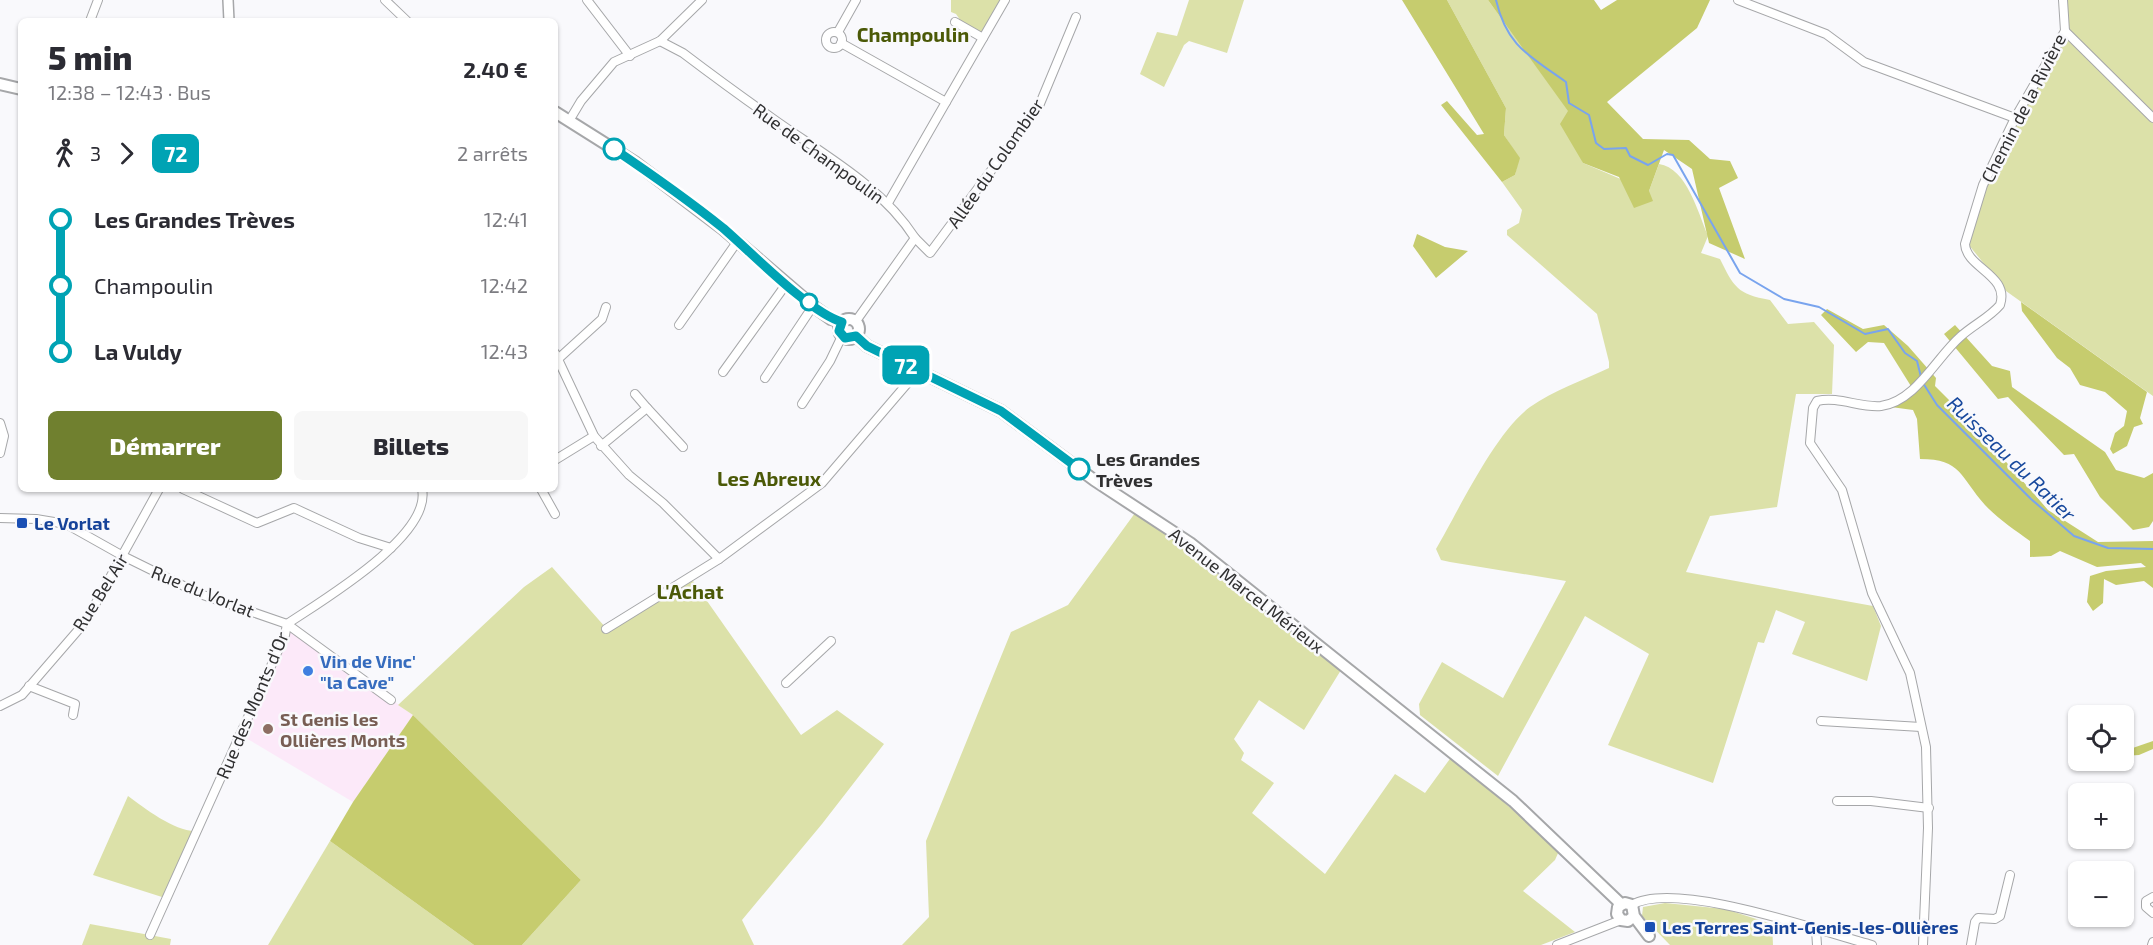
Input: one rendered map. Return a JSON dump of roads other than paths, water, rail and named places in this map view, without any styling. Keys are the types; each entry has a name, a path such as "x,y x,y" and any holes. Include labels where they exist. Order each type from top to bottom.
{"main road":[{"path":"0,84 18,88"},
{"path":"558,114 636,164 737,242 813,306 831,319 842,322"},
{"path":"847,319 856,321 859,330 856,336 848,339 842,336 839,328 842,322 847,319"},
{"name":"Avenue Marcel Mérieux","path":"856,336 867,346 1001,411 1094,480 1190,543 1513,801 1580,862 1658,945"}],"street":[{"path":"91,18 98,0"},
{"path":"228,0 229,18"},
{"path":"385,0 404,18"},
{"path":"587,0 630,56"},
{"path":"569,121 603,73 614,62 660,40 702,0"},
{"path":"856,0 838,32 841,43 946,102"},
{"path":"888,203 1005,0"},
{"path":"1738,0 1826,34 1864,62 2015,118"},
{"name":"Chemin de la Rivière","path":"1923,945 1929,808 1926,747 1910,673 1872,593 1842,490 1810,443 1813,408 1817,401 1827,399 1879,406 1893,403 1918,384 1951,345 2000,305 2002,299 1998,284 1967,253 1965,244 1983,185 2015,118 2065,31 2063,0"},
{"name":"Allée du Colombier","path":"915,238 930,253 1039,106 1076,17"},
{"path":"955,22 983,38"},
{"path":"2065,31 2153,118"},
{"path":"838,32 828,34 826,42 832,48 841,43"},
{"name":"Rue de Champoulin","path":"660,40 683,53 848,171 888,203 915,238"},
{"path":"856,321 915,238"},
{"path":"679,324 737,242"},
{"path":"723,372 787,284"},
{"path":"765,378 813,306"},
{"path":"558,355 602,319 606,307"},
{"path":"802,404 830,361 842,336"},
{"path":"558,358 594,436 601,446 719,559"},
{"path":"606,629 719,559 822,483 918,371"},
{"path":"635,394 683,447"},
{"path":"601,446 647,408"},
{"path":"0,423 4,436 0,453"},
{"path":"558,458 594,436"},
{"name":"Rue Bel Air","path":"0,706 22,695 86,621 157,492"},
{"path":"190,492 257,523 294,508 359,538 391,548"},
{"name":"Rue des Monts d'Or","path":"150,935 285,635 287,624 391,548 418,516 422,492"},
{"path":"543,492 555,514"},
{"name":"Rue du Vorlat","path":"0,518 36,519 66,524 123,556 200,594 287,624 391,700"},
{"path":"786,683 831,641"},
{"path":"29,686 75,704 73,715"},
{"path":"1821,722 1921,727"},
{"path":"1837,801 1871,801 1929,808"},
{"path":"1971,945 1975,922 1978,918 1995,919 2000,916 2010,875"},
{"path":"2153,897 2146,901 2146,907 2153,913"},
{"path":"1557,945 1626,913 1641,900 1692,899 1734,906 1866,944"},
{"path":"1816,930 1816,945"}],"waterway":[{"name":"Ruisseau du Ratier","path":"1496,0 1513,40 1531,57 1566,82 1569,103 1589,115 1596,143 1604,149 1626,148 1630,156 1648,165 1667,154 1673,155 1740,273 1784,299 1819,307 1865,334 1888,329 1905,353 1917,361 1921,377"},
{"name":"Ruisseau du Ratier","path":"1923,383 1937,405 2031,499 2074,536 2108,548 2153,549"}],"place":[{"name":"Les Grandes Trèves","path":"1079,469"},
{"name":"Le Vorlat","path":"22,523"},
{"name":"Vin de Vinc' \"la Cave\"","path":"308,671"},
{"name":"St Genis les Ollières Monts","path":"268,729"},
{"name":"Les Terres Saint-Genis-les-Ollières","path":"1650,927"}],"district":[{"name":"Champoulin","path":"913,34"},
{"name":"Les Abreux","path":"769,478"},
{"name":"L'Achat","path":"690,591"}]}
